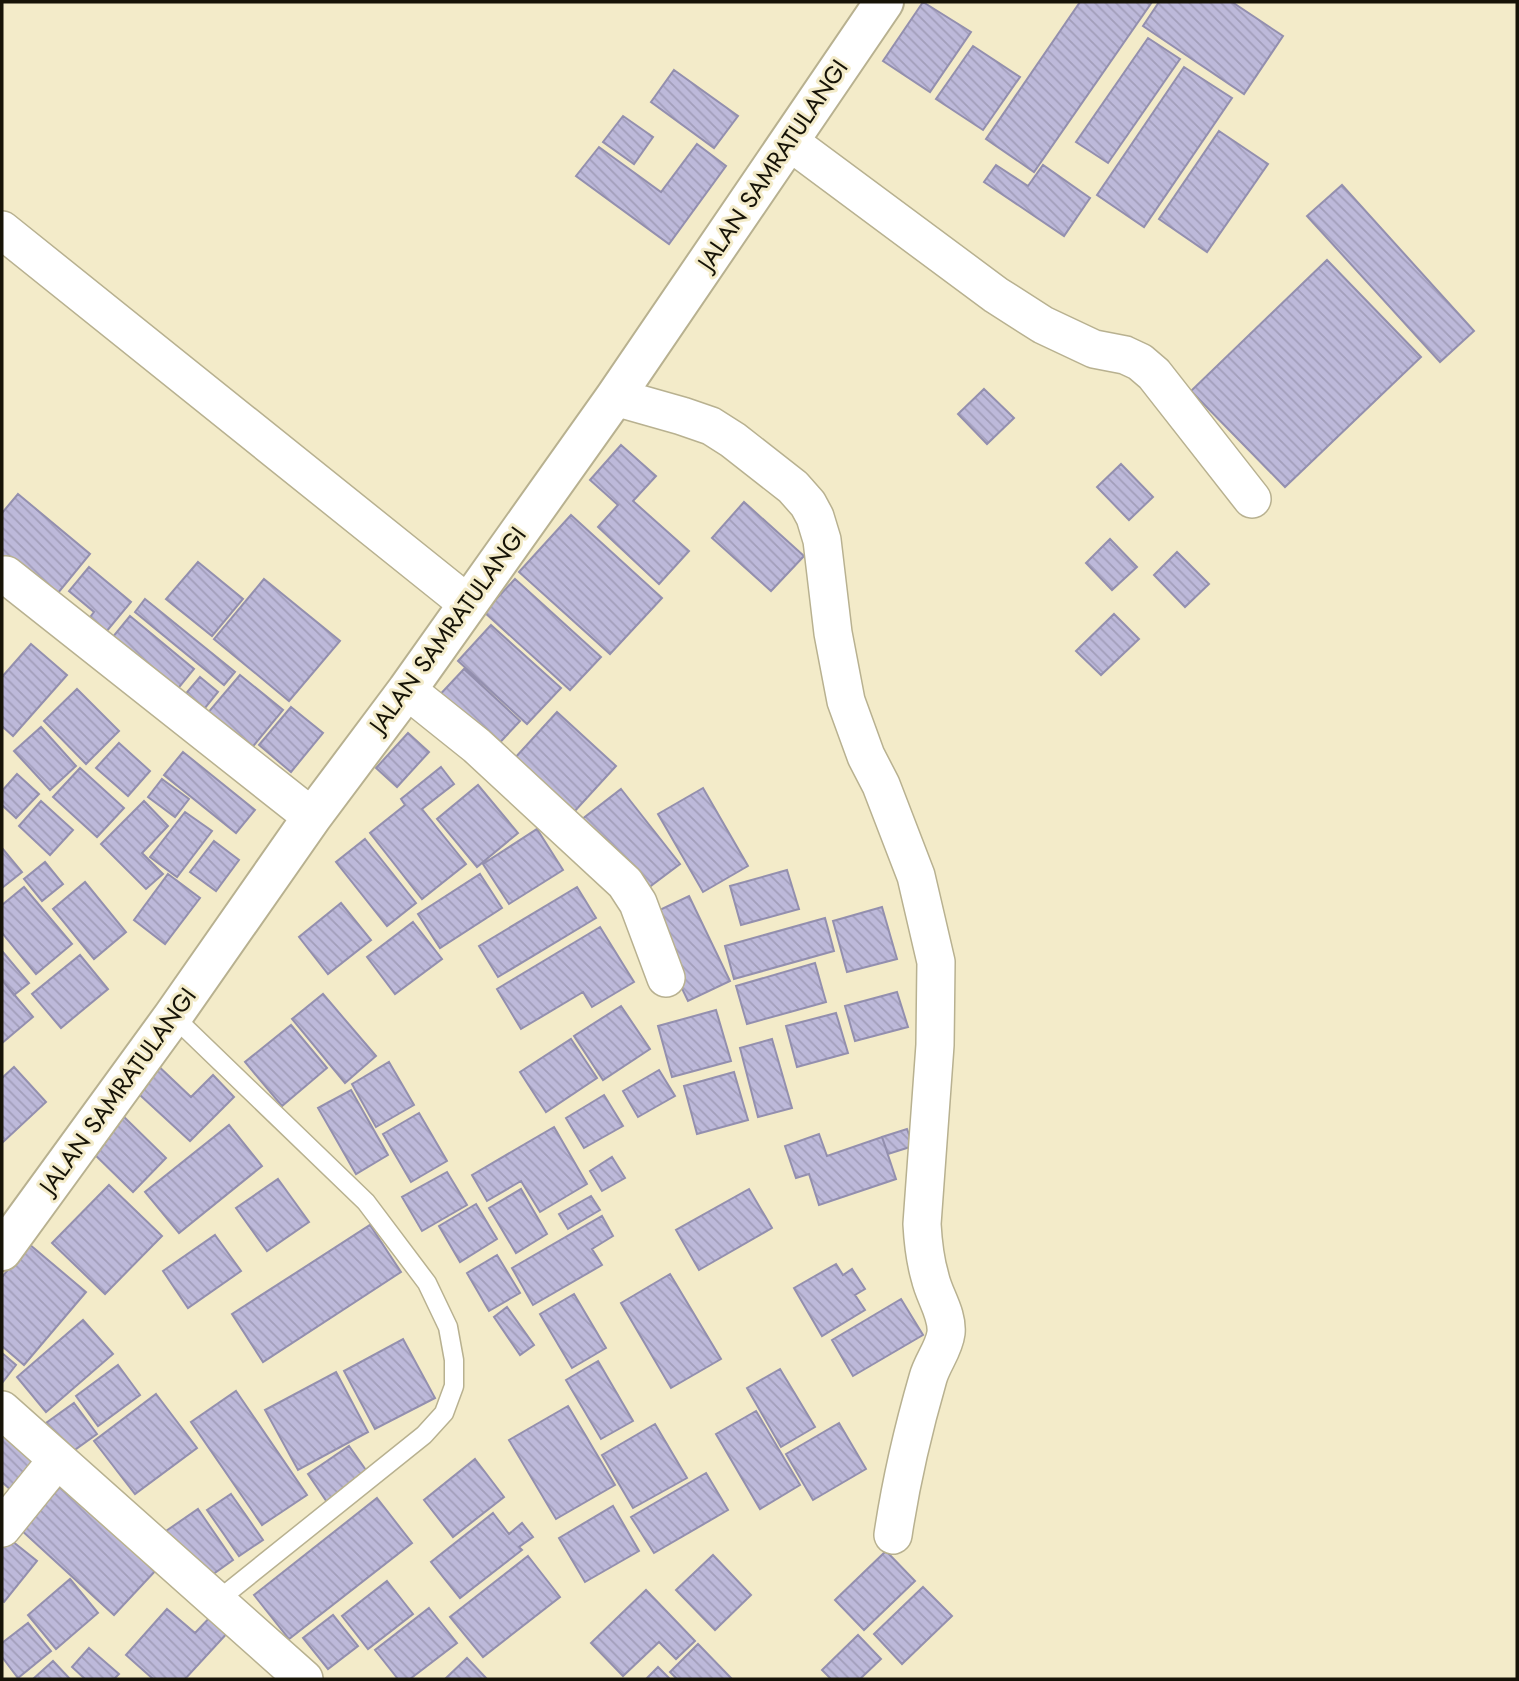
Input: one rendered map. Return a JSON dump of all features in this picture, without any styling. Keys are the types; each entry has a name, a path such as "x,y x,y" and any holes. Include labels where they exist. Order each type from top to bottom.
{"main road":[{"name":"JALAN SAMRATULANGI","path":"2,1251 615,397 884,2"}],"street":[{"path":"790,142 996,295 1043,325 1094,349 1125,355 1140,362 1154,374 1252,499"},
{"path":"2,230 468,604"},
{"path":"615,397 711,426 733,440 793,488 808,504 822,540 832,633 846,701 916,876 928,922 936,962 935,1045 922,1224 924,1253 930,1280 946,1322 946,1336 930,1369 911,1439 893,1535"},
{"path":"5,575 312,817"},
{"path":"407,690 477,746 625,883 638,903 666,978"},
{"path":"2,1410 304,1679"},
{"path":"2,1528 57,1460"}],"lane":[{"path":"173,1016 366,1202 427,1283 448,1327 454,1360 453,1386 444,1413 424,1435 217,1601"}],"building":[{"path":"923,2 971,32 930,92 883,61"},
{"path":"1080,2 1152,2 1034,172 986,139"},
{"path":"1159,2 1232,2 1283,36 1244,94 1143,26"},
{"path":"1148,38 1180,59 1108,163 1076,142"},
{"path":"973,46 1020,77 983,130 936,99"},
{"path":"1184,67 1232,98 1144,227 1097,195"},
{"path":"674,70 738,116 714,148 651,102"},
{"path":"623,116 653,137 634,164 603,142"},
{"path":"1219,131 1268,164 1207,252 1159,219"},
{"path":"697,144 726,166 669,244 576,176 599,147 661,192"},
{"path":"996,165 1028,186 1043,165 1090,198 1064,236 984,182"},
{"path":"1342,185 1474,331 1440,362 1307,216"},
{"path":"1327,260 1421,357 1285,487 1191,391"},
{"path":"984,389 1014,418 987,444 958,414"},
{"path":"621,445 656,476 633,501 689,551 659,584 598,527 618,505 590,480"},
{"path":"1121,464 1153,497 1129,520 1097,487"},
{"path":"18,494 90,554 53,599 2,557 2,513"},
{"path":"744,502 804,556 771,591 712,538"},
{"path":"571,515 662,598 610,654 519,572"},
{"path":"1110,539 1137,567 1112,590 1086,563"},
{"path":"1177,552 1209,584 1185,607 1154,575"},
{"path":"198,562 243,599 212,636 166,599"},
{"path":"89,567 131,602 96,644 80,630 94,612 69,591"},
{"path":"264,579 340,641 289,701 214,639"},
{"path":"515,579 601,657 570,690 484,612"},
{"path":"145,599 235,672 224,685 135,612"},
{"path":"1114,614 1139,639 1101,675 1076,651"},
{"path":"130,616 194,669 171,697 107,644"},
{"path":"491,625 561,688 527,724 458,661"},
{"path":"31,644 67,675 13,736 2,726 2,677"},
{"path":"464,669 520,721 490,753 433,702"},
{"path":"240,675 283,710 250,750 206,715"},
{"path":"200,677 218,692 196,719 177,704"},
{"path":"77,689 119,731 86,764 44,721"},
{"path":"291,707 323,733 291,772 259,745"},
{"path":"557,712 616,766 573,813 514,759"},
{"path":"41,727 76,766 50,790 14,751"},
{"path":"408,733 429,752 397,787 376,768"},
{"path":"119,743 150,771 128,796 96,768"},
{"path":"183,752 255,810 236,833 164,775"},
{"path":"441,767 454,784 422,809 466,864 422,899 370,833 405,805 401,799"},
{"path":"80,768 124,808 97,837 53,797"},
{"path":"17,774 39,794 16,818 2,805 2,791"},
{"path":"162,779 189,799 175,817 148,797"},
{"path":"478,785 518,833 477,867 437,819"},
{"path":"703,788 748,866 703,892 658,814"},
{"path":"621,789 680,864 640,894 581,820"},
{"path":"41,801 73,830 50,855 19,826"},
{"path":"144,801 168,826 142,853 163,874 146,889 101,844"},
{"path":"185,812 212,831 177,877 150,857"},
{"path":"537,829 563,870 509,904 483,864"},
{"path":"365,839 416,903 387,926 336,862"},
{"path":"214,841 239,860 216,891 190,872"},
{"path":"2,848 22,872 2,888"},
{"path":"45,862 63,884 42,901 24,879"},
{"path":"787,870 799,909 741,925 730,886"},
{"path":"168,874 200,898 165,944 134,920"},
{"path":"480,874 502,908 440,948 418,914"},
{"path":"85,882 126,932 94,959 53,909"},
{"path":"24,887 72,944 36,974 2,933 2,905"},
{"path":"577,887 596,918 498,977 479,946"},
{"path":"689,896 730,981 688,1001 647,916"},
{"path":"341,903 371,940 328,974 299,937"},
{"path":"882,907 897,959 847,972 833,921"},
{"path":"825,918 834,951 734,979 725,946"},
{"path":"413,922 442,959 395,994 367,957"},
{"path":"600,927 634,982 592,1007 583,992 521,1029 497,989"},
{"path":"2,951 29,983 14,995 2,980"},
{"path":"80,955 108,989 61,1028 32,994"},
{"path":"815,963 826,1002 747,1024 736,986"},
{"path":"2,980 33,1017 2,1043"},
{"path":"897,992 908,1027 855,1041 845,1006"},
{"path":"323,994 376,1056 345,1083 292,1019"},
{"path":"621,1006 650,1049 603,1080 574,1036"},
{"path":"716,1010 731,1061 672,1077 658,1026"},
{"path":"836,1013 848,1053 797,1067 786,1026"},
{"path":"291,1025 327,1068 282,1106 245,1062"},
{"path":"571,1039 597,1078 546,1112 520,1072"},
{"path":"772,1039 792,1108 758,1117 740,1048"},
{"path":"153,1061 191,1097 213,1075 234,1097 190,1141 129,1085"},
{"path":"389,1062 414,1105 376,1127 352,1084"},
{"path":"14,1067 46,1102 2,1143 2,1078"},
{"path":"659,1070 675,1096 638,1117 623,1091"},
{"path":"734,1072 748,1120 697,1134 684,1086"},
{"path":"351,1090 388,1155 356,1174 318,1108"},
{"path":"604,1095 623,1126 584,1148 566,1118"},
{"path":"419,1113 447,1161 411,1182 383,1134"},
{"path":"121,1114 166,1158 133,1192 88,1148"},
{"path":"229,1125 262,1166 179,1233 145,1192"},
{"path":"554,1127 587,1184 540,1212 521,1181 487,1201 472,1175"},
{"path":"907,1129 913,1146 888,1154 882,1137"},
{"path":"819,1134 827,1156 882,1137 896,1179 819,1205 809,1174 796,1178 785,1146"},
{"path":"612,1157 625,1178 602,1191 590,1171"},
{"path":"447,1172 467,1205 422,1231 402,1197"},
{"path":"278,1179 309,1222 267,1251 236,1208"},
{"path":"109,1185 162,1236 105,1294 52,1243"},
{"path":"521,1189 547,1234 516,1253 489,1208"},
{"path":"749,1189 772,1228 699,1270 676,1230"},
{"path":"591,1196 600,1210 568,1229 559,1214"},
{"path":"476,1204 497,1239 460,1262 439,1226"},
{"path":"602,1216 613,1236 592,1249 602,1265 533,1305 512,1268"},
{"path":"370,1225 401,1272 263,1362 232,1314"},
{"path":"215,1235 241,1271 188,1308 163,1271"},
{"path":"29,1244 86,1292 24,1365 2,1346 2,1277"},
{"path":"497,1255 520,1293 489,1311 467,1273"},
{"path":"836,1264 843,1275 852,1269 865,1289 855,1295 865,1310 822,1336 794,1288"},
{"path":"670,1274 721,1359 671,1388 621,1303"},
{"path":"574,1294 606,1348 572,1368 540,1314"},
{"path":"901,1299 923,1335 853,1376 832,1340"},
{"path":"507,1307 534,1345 520,1355 494,1317"},
{"path":"83,1320 113,1354 46,1412 17,1377"},
{"path":"403,1339 435,1398 375,1429 344,1371"},
{"path":"2,1353 16,1365 2,1383"},
{"path":"598,1361 633,1421 601,1439 566,1380"},
{"path":"118,1365 140,1395 98,1426 76,1396"},
{"path":"780,1369 815,1427 781,1447 747,1388"},
{"path":"336,1372 368,1432 298,1470 265,1410"},
{"path":"236,1391 307,1495 262,1525 191,1422"},
{"path":"156,1394 197,1448 135,1494 94,1441"},
{"path":"74,1403 97,1434 69,1454 46,1423"},
{"path":"568,1406 615,1485 556,1519 509,1440"},
{"path":"756,1411 800,1485 760,1509 716,1434"},
{"path":"2,1420 43,1455 12,1491 2,1482"},
{"path":"839,1423 866,1469 813,1500 786,1454"},
{"path":"655,1424 687,1478 633,1508 602,1455"},
{"path":"349,1446 368,1473 327,1502 308,1474"},
{"path":"475,1459 504,1497 453,1537 424,1500"},
{"path":"706,1473 728,1510 654,1553 631,1517"},
{"path":"63,1484 157,1569 114,1615 20,1529"},
{"path":"231,1494 263,1540 239,1556 207,1510"},
{"path":"377,1498 412,1543 289,1639 254,1595"},
{"path":"613,1506 639,1551 585,1582 559,1538"},
{"path":"198,1509 233,1560 202,1582 166,1531"},
{"path":"493,1513 509,1534 522,1523 533,1537 519,1547 522,1550 460,1598 431,1562"},
{"path":"7,1537 37,1561 4,1602 2,1544"},
{"path":"886,1551 915,1581 864,1630 835,1600"},
{"path":"713,1555 751,1595 715,1630 676,1590"},
{"path":"528,1556 560,1597 483,1657 450,1617"},
{"path":"70,1579 98,1613 56,1649 28,1615"},
{"path":"387,1581 413,1614 368,1649 342,1616"},
{"path":"923,1587 952,1616 902,1664 874,1634"},
{"path":"646,1590 695,1641 676,1659 659,1642 623,1676 591,1643"},
{"path":"429,1608 457,1643 410,1679 398,1679 375,1650"},
{"path":"167,1609 195,1633 212,1615 230,1630 185,1679 153,1679 126,1655"},
{"path":"333,1615 358,1646 328,1669 303,1638"},
{"path":"28,1623 51,1651 18,1678 2,1657 2,1643"},
{"path":"858,1635 881,1659 860,1679 831,1679 822,1670"},
{"path":"698,1644 732,1679 677,1679 670,1672"},
{"path":"89,1648 119,1674 114,1679 85,1679 72,1667"},
{"path":"467,1658 487,1679 445,1679"},
{"path":"53,1661 70,1679 33,1679"},
{"path":"658,1667 670,1679 646,1679"}]}
